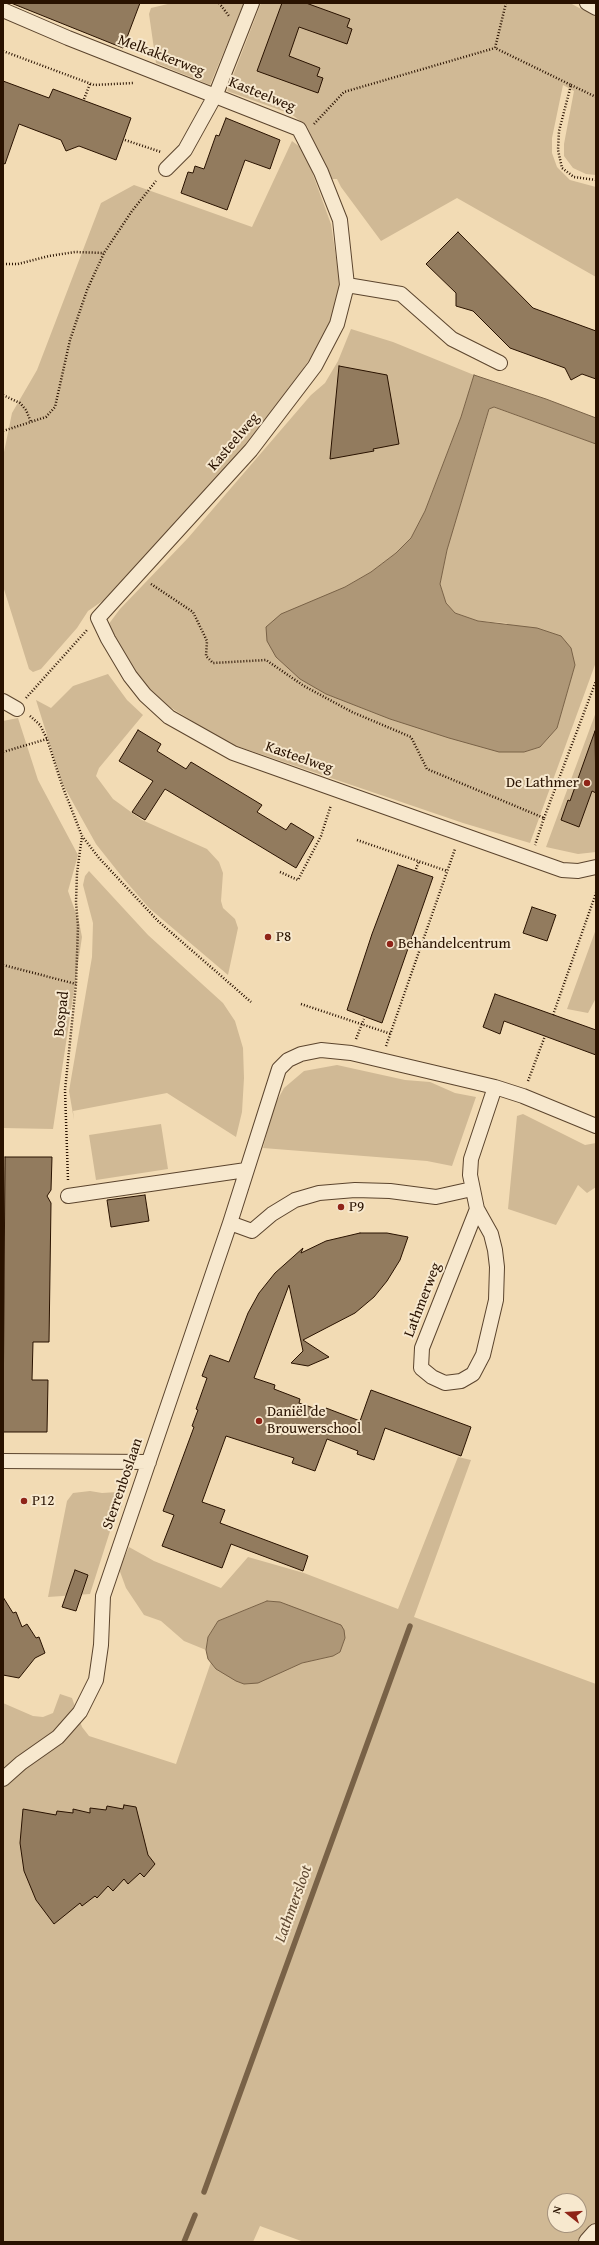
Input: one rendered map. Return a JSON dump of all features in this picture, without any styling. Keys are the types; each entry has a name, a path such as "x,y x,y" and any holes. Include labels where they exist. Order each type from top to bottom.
{"street":[{"name":"Kasteelweg","path":"252,3 216,94 299,129 321,172 340,220 347,285 337,324 315,366 252,450 98,618 108,639 130,676 145,695 169,717 233,753 535,861"},
{"path":"587,3 596,8"},
{"name":"Melkakkerweg","path":"7,13 216,94 192,139 166,170"},
{"path":"347,285 401,294 452,339 500,363"},
{"path":"3,701 17,708"},
{"path":"535,861 562,870 578,871 596,867"},
{"name":"Sterrenboslaan","path":"3,1780 21,1763 58,1737 80,1712 96,1680 101,1644 103,1596 230,1223 279,1069 294,1057 321,1050 382,1060"},
{"path":"382,1060 495,1087 522,1096 596,1126"},
{"name":"Lathmerweg","path":"477,1209 422,1348 421,1368 432,1377 445,1382 461,1380 473,1374 483,1355 496,1300 495,1250 491,1234 477,1209 470,1176 471,1159 495,1087"},
{"path":"68,1196 246,1170"},
{"path":"230,1223 252,1231 272,1214 295,1200 319,1193 355,1190 436,1197 472,1189"},
{"path":"3,1461 149,1462"},
{"path":"588,2242 596,2232"}],"path":[{"path":"495,48 506,3"},
{"path":"303,136 344,92 495,48 596,97"},
{"path":"3,51 94,85 149,82 153,70"},
{"path":"84,100 90,84"},
{"path":"571,85 559,131 558,150 562,168 574,177 596,180"},
{"path":"125,140 178,157"},
{"path":"3,431 46,417 58,401 75,322 86,290 104,253 132,211 166,170"},
{"path":"3,264 18,264 49,256 75,252 104,253"},
{"path":"3,395 20,402 31,422"},
{"path":"139,575 194,612 207,641 206,656 213,663 266,660 304,686 352,712 411,737 426,768 544,818"},
{"path":"98,618 40,680 17,708 40,725 47,739 62,785 82,836 99,858 158,921 251,1002"},
{"path":"535,861 544,818 596,681"},
{"path":"3,752 47,739"},
{"path":"280,872 298,880 321,836 335,789"},
{"path":"382,1060 460,833"},
{"name":"Bospad","path":"68,1196 65,1090 76,984 78,926 76,895 82,836"},
{"path":"357,840 447,871"},
{"path":"416,869 419,861"},
{"path":"553,1015 596,893"},
{"path":"3,965 76,984"},
{"path":"3,969 7,967"},
{"path":"301,1004 391,1034"},
{"path":"522,1096 545,1036"}],"shaded area":[{"path":"172,3 244,3 210,85 156,63 149,14 151,8"},
{"path":"261,3 570,3 596,17 596,175 586,174 573,168 564,156 564,144 574,91 563,85 552,138 552,153 557,167 570,180 596,187 596,277 457,198 381,241 341,187 337,179 331,179 307,126 291,114 227,91"},
{"path":"292,141 300,147 308,161 331,224 340,284 338,301 327,333 273,414 249,443 104,600 88,611 77,628 41,669 33,672 29,669 3,586 3,457 12,413 37,370 101,203 134,185 252,227"},
{"path":"351,329 393,342 474,375 461,417 425,511 411,538 396,553 371,572 345,587 276,657 300,679 326,694 396,721 524,752 540,747 557,728 575,665 506,623 478,621 455,613 446,603 440,584 447,550 489,410 493,407 596,444 596,662 530,843 463,823 234,745 162,702 141,681 108,625 120,609 188,538 311,395 325,383 338,361"},
{"path":"474,375 546,399 596,418 596,444 494,407 489,409 447,550 440,584 446,603 455,613 478,621 537,628 561,636 571,648 575,665 557,728 540,747 524,752 499,752 449,738 390,719 326,694 300,679 276,657 267,641 266,627 281,614 345,587 371,572 396,553 411,538 425,511 461,417"},
{"path":"108,674 127,700 143,715 99,768 96,776 113,799 142,820 207,849 219,862 223,873 221,901 223,908 235,919 238,928 228,975 149,908 123,878 96,844 62,783 36,700 51,708 73,686"},
{"path":"596,712 596,852 578,854 546,847"},
{"path":"18,718 38,780 78,855 68,891 79,922 82,937 53,1129 3,1128 3,721"},
{"path":"89,871 148,935 223,1003 235,1021 243,1048 244,1078 242,1112 236,1137 167,1093 73,1111 74,1120 69,1091 92,957 93,923 83,885 85,876"},
{"path":"596,929 596,998 588,1013 567,1009"},
{"path":"337,1065 405,1080 430,1082 455,1093 476,1097 452,1166 427,1161 263,1148 273,1108 284,1088 304,1071"},
{"path":"523,1114 585,1145 596,1143 596,1187 587,1193 578,1185 556,1225 508,1209 517,1116"},
{"path":"161,1124 168,1169 96,1180 89,1135"},
{"path":"458,1457 471,1460 414,1617 596,1684 596,2222 587,2233 587,2193 547,2193 547,2233 587,2233 579,2242 304,2242 260,2226 253,2242 3,2242 3,1703 33,1716 43,1717 53,1713 60,1694 72,1698 82,1727 89,1736 176,1764 211,1662 216,1669 285,1670 302,1663 333,1656 340,1652 345,1638 334,1622 306,1614 280,1602 267,1601 218,1621 208,1637 206,1650 184,1641 161,1621 144,1615 126,1588 119,1569 129,1547 154,1561 221,1588 248,1557 304,1573 398,1609"},
{"path":"90,1491 102,1493 118,1492 122,1501 122,1506 112,1525 90,1594 48,1597 67,1501 73,1493"},
{"path":"267,1601 280,1602 341,1625 344,1630 345,1638 340,1652 333,1656 302,1663 258,1683 244,1684 216,1669 208,1659 206,1650 208,1637 218,1621"}],"building":[{"path":"11,3 140,3 123,48"},
{"path":"282,3 306,3 350,19 347,27 352,29 347,44 299,27 289,56 320,68 317,76 323,78 318,93 257,71"},
{"path":"3,81 49,98 53,89 131,118 116,160 79,146 66,151 61,140 19,124 5,164 3,163"},
{"path":"226,118 280,140 270,169 245,160 227,210 181,193 188,172 193,173 195,166 204,169 216,135 219,136"},
{"path":"458,232 533,308 596,331 596,379 582,374 571,380 565,368 510,348 473,311 456,306 456,293 426,264"},
{"path":"339,366 387,375 399,444 373,449 374,451 330,459"},
{"path":"138,730 161,744 157,751 186,769 191,762 262,805 257,812 286,830 291,823 314,837 296,868 165,789 145,820 132,812 153,781 119,761"},
{"name":"De Lathmer","path":"595,731 596,793 592,791 579,827 561,820 568,800 570,801"},
{"name":"Behandelcentrum","path":"398,865 433,877 382,1023 347,1010 372,934"},
{"path":"532,907 556,915 547,941 523,933"},
{"path":"495,994 596,1030 596,1055 504,1021 500,1034 483,1027"},
{"path":"5,1157 52,1157 51,1190 47,1196 51,1203 49,1342 33,1342 32,1380 48,1380 47,1432 3,1432"},
{"path":"145,1195 149,1221 111,1227 107,1200"},
{"path":"360,1233 387,1233 408,1237 400,1260 387,1281 374,1297 355,1313 303,1340 329,1357 308,1366 291,1363 303,1351 289,1285 254,1378 275,1385 274,1389 300,1399 299,1403 325,1412 326,1408 360,1421 371,1390 471,1427 461,1456 385,1428 374,1460 357,1454 358,1451 327,1439 315,1471 292,1463 294,1458 226,1436 202,1502 225,1510 220,1523 308,1556 303,1571 231,1544 222,1568 162,1546 174,1515 163,1511 194,1427 192,1426 198,1410 196,1409 207,1378 202,1376 210,1355 229,1362 248,1313 259,1293 275,1273 303,1248 301,1253 326,1241"},
{"path":"75,1570 88,1575 76,1611 62,1607"},
{"path":"3,1597 13,1613 16,1612 22,1627 27,1624 36,1638 39,1637 45,1653 35,1658 19,1678 3,1675"},
{"path":"124,1805 136,1807 148,1855 155,1864 144,1877 140,1873 128,1884 124,1879 113,1891 108,1886 97,1898 95,1896 82,1906 80,1903 54,1924 36,1900 24,1871 20,1843 23,1809 56,1815 57,1811 73,1813 73,1809 90,1813 90,1808 106,1810 107,1806 123,1809"}],"waterway":[{"name":"Lathmersloot","path":"204,2192 410,1626"},
{"name":"Lathmersloot","path":"184,2242 195,2215"}],"place":[{"name":"De Lathmer","path":"587,783"},
{"name":"P8","path":"268,937"},
{"name":"Behandelcentrum","path":"390,944"},
{"name":"P9","path":"341,1207"},
{"name":"Daniël de Brouwerschool","path":"259,1421"},
{"name":"P12","path":"24,1501"}]}
